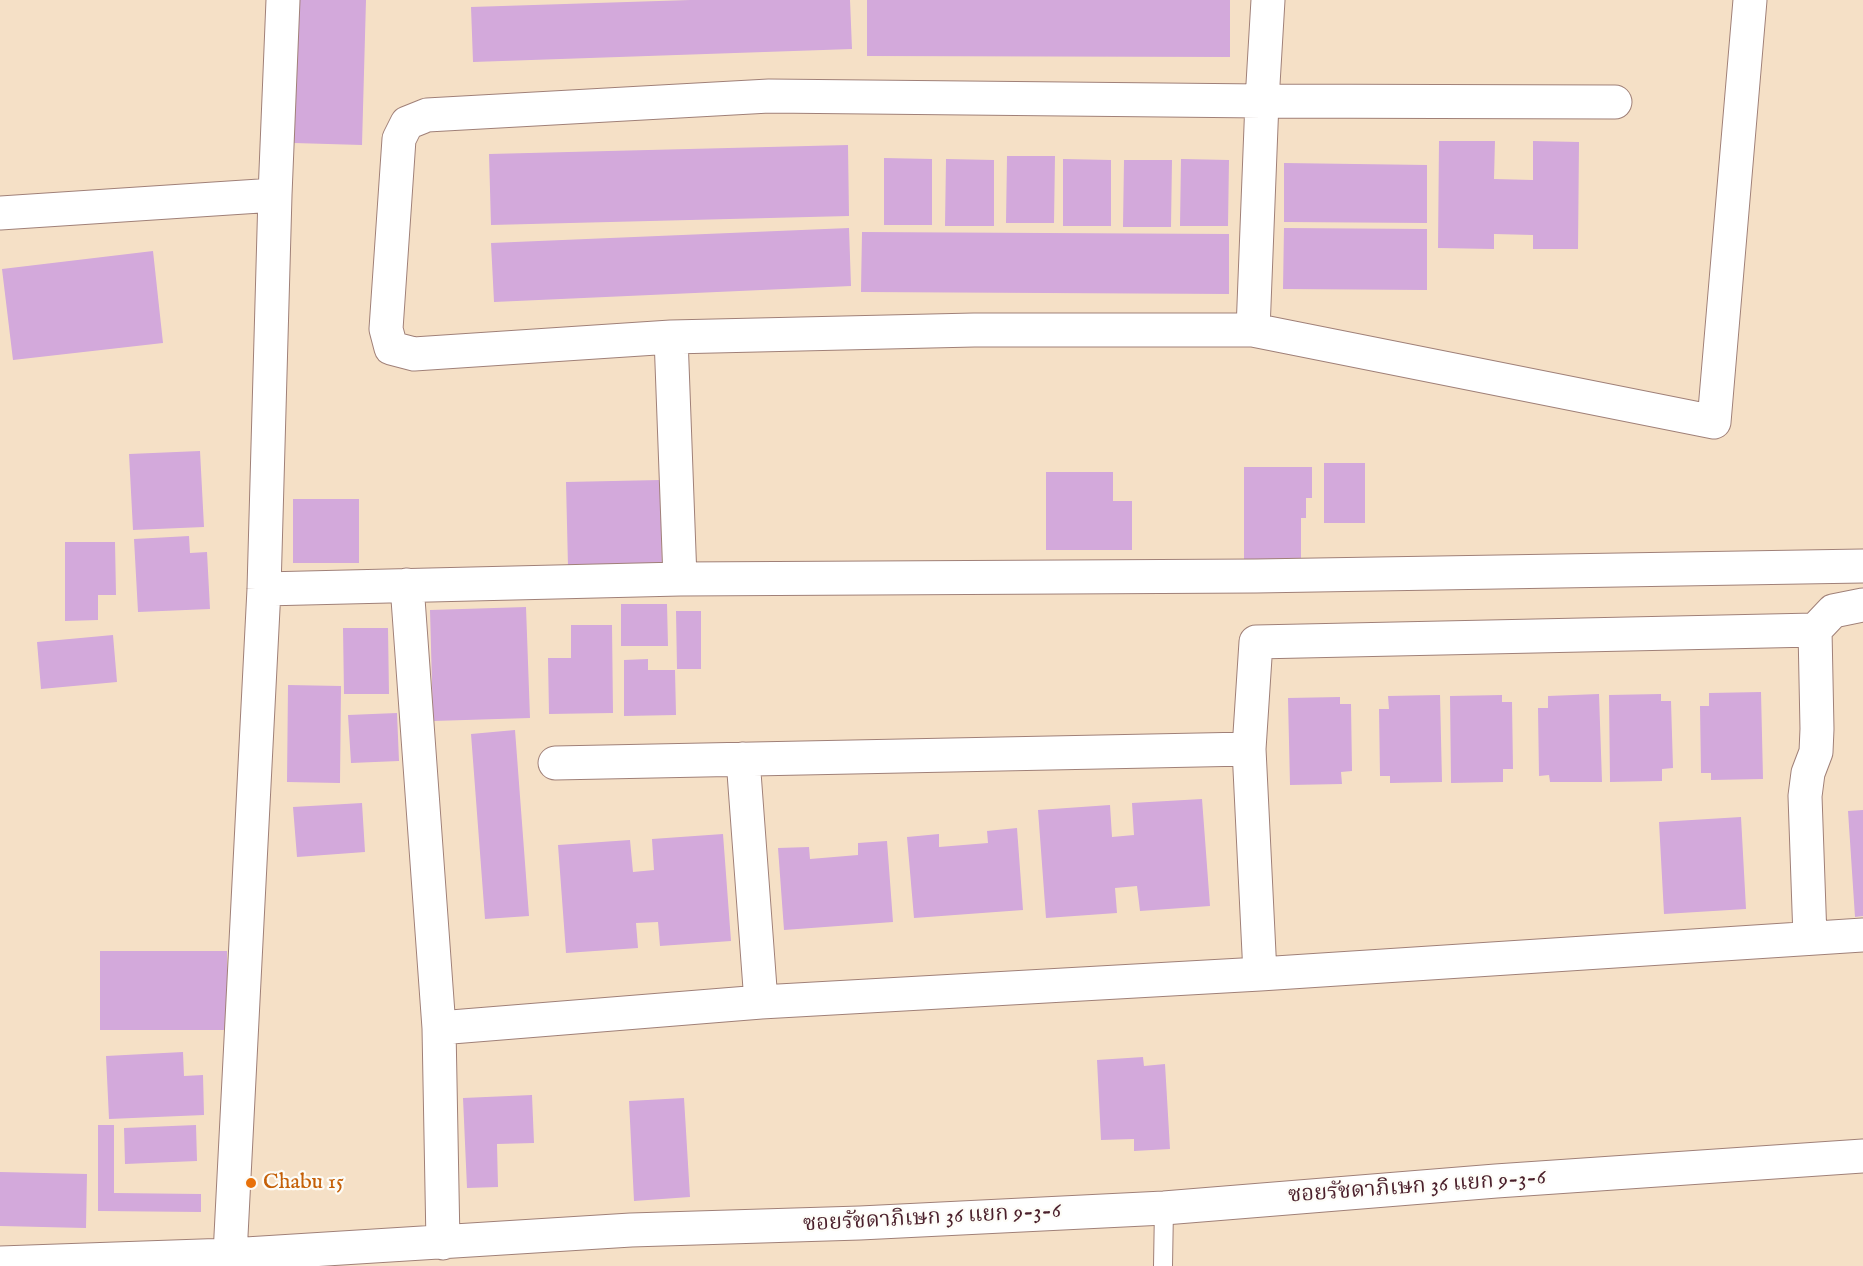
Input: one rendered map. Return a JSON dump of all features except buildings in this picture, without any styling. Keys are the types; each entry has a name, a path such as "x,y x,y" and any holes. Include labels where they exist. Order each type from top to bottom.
{"street":[{"path":"230,1255 264,589 283,0"},
{"path":"1253,330 1268,0"},
{"path":"1616,102 769,96 427,115 407,123 399,139 386,328 391,348 414,354 671,337 974,330 1253,330 1714,422 1750,0"},
{"path":"0,213 275,195"},
{"path":"671,337 680,579"},
{"path":"264,589 680,579 1256,576 1863,566"},
{"path":"407,585 439,1028 443,1243"},
{"path":"1810,939 1805,796 1808,773 1816,752 1815,630 1833,611 1863,605"},
{"path":"1260,974 1249,749 1256,642 1815,630"},
{"path":"555,764 1249,749"},
{"path":"742,759 761,1002"},
{"path":"439,1028 761,1002 1260,974 1863,935"},
{"name":"ซอยรัชดาภิเษก 36 แยก 9-3-6","path":"0,1263 137,1262 631,1230 872,1222 1164,1208 1497,1181 1863,1156"}],"lane":[{"path":"1163,1266 1164,1208"}],"place":[{"name":"Chabu 15","path":"251,1183"}]}
